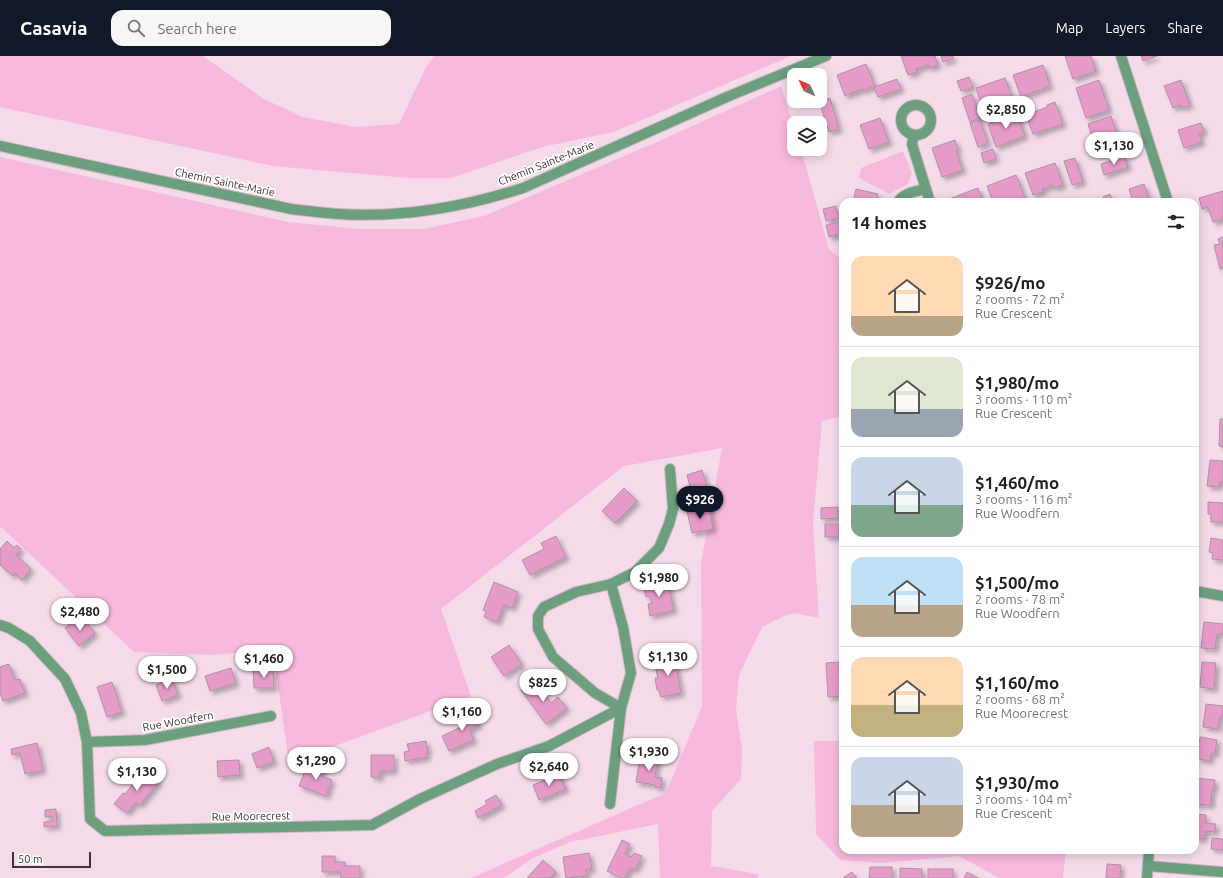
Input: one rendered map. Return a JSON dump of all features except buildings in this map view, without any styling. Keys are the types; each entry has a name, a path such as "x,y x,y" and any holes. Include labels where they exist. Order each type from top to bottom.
{"street":[{"name":"Chemin Sainte-Marie","path":"0,146 291,209 339,214 421,212 492,198 522,188 729,96 826,56"},
{"path":"1121,56 1167,198"},
{"path":"914,135 912,144 929,198"},
{"path":"901,198 926,189"},
{"path":"621,708 595,693 553,658 538,629 538,616 544,607 576,592 611,584 635,572 659,548 669,524 673,509 670,469"},
{"path":"610,804 621,708 631,673 623,627 611,584"},
{"path":"1199,591 1223,596"},
{"name":"Rue Moorecrest","path":"0,625 9,628 30,641 65,679 81,713 88,742 90,819 105,831 372,825 420,799 497,764 549,746 621,708"},
{"name":"Rue Woodfern","path":"88,742 145,740 271,716"},
{"path":"1147,878 1149,854"},
{"path":"1148,866 1223,872"}],"shaded area":[{"path":"0,56 203,56 264,99 303,117 355,127 399,124 426,67 434,56 791,56 614,132 542,147 452,178 407,178 273,166 0,107"},
{"path":"781,86 791,116 787,116 787,156 803,156 829,249 839,258 839,417 822,421 813,523 819,618 794,613 784,616 762,627 739,675 736,709 742,750 741,779 712,811 711,866 758,874 759,878 660,878 658,824 570,842 533,858 504,878 471,878 666,793 702,706 701,563 722,448 624,466 441,609 471,696 289,763 273,650 211,655 134,652 2,528 0,528 0,157 288,222 360,229 424,229 484,216 659,141"},
{"path":"903,151 912,173 908,184 889,194 859,178 861,168"},
{"path":"814,741 839,741 839,854 1066,854 1063,878 999,878 959,856 882,863 840,860 816,834"}]}
